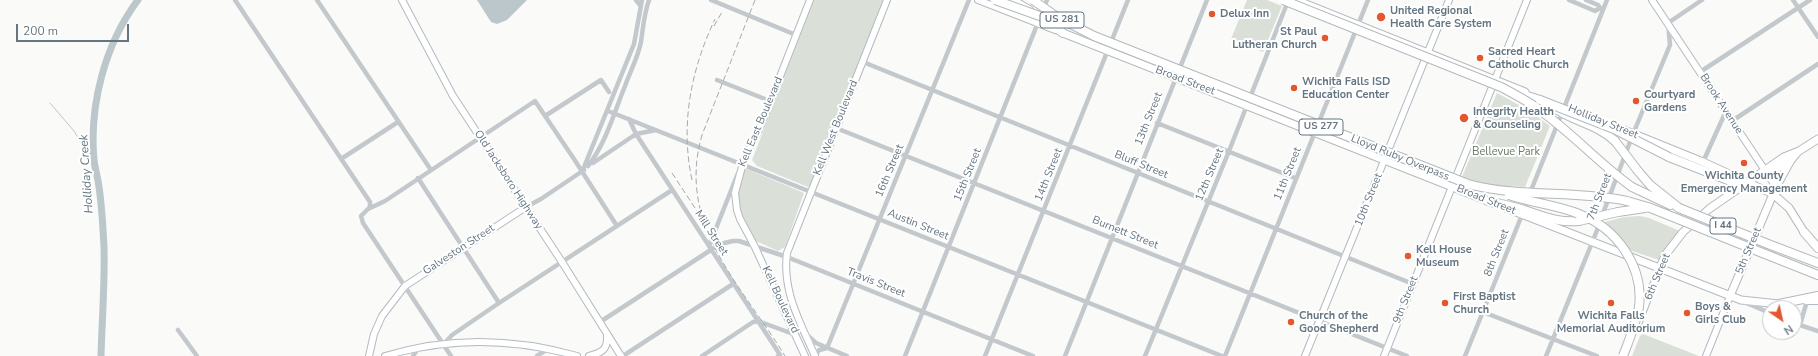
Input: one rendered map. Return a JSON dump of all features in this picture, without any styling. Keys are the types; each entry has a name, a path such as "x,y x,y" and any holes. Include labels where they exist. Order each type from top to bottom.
{"highway":[{"name":"US 277","path":"995,0 1094,36"},
{"path":"1012,0 1039,20 1063,33"},
{"name":"Lloyd Ruby Overpass","path":"1033,0 1056,17 1094,36 1447,177 1468,184 1495,190 1532,194 1598,196 1627,201 1648,207"},
{"path":"1283,0 1501,87 1540,100 1614,129 1669,156 1733,182 1748,183"},
{"path":"1501,87 1545,114 1599,162 1632,187 1678,208"},
{"path":"1539,97 1599,129 1615,141 1650,185 1678,208"},
{"path":"1495,190 1529,202 1569,210 1586,216 1612,234 1624,248 1635,271 1639,293 1636,321 1623,356"},
{"path":"1488,201 1523,212 1565,222 1579,221 1648,207"},
{"name":"I 44","path":"1648,207 1818,275"},
{"name":"I 44","path":"1678,208 1818,263"},
{"path":"1804,232 1818,248"},
{"path":"1792,300 1818,296"}],"main road":[{"name":"Old Jacksboro Highway","path":"402,0 449,90 622,356"},
{"name":"Kell East Boulevard","path":"754,245 740,219 734,193 743,163 761,125 810,0"},
{"name":"Kell West Boulevard","path":"787,256 790,243 887,0"},
{"path":"978,0 1039,20"},
{"path":"1296,0 1539,97"},
{"name":"10th Street","path":"1305,356 1449,0"},
{"name":"9th Street","path":"1384,356 1527,0"},
{"name":"Brook Avenue","path":"1652,0 1765,170 1775,190 1789,208 1804,232"},
{"name":"Broad Street","path":"1063,33 1488,201"},
{"name":"Holliday Street","path":"1563,110 1633,134 1703,162 1748,183 1775,190"},
{"path":"1799,151 1818,139"},
{"name":"6th Street","path":"1627,356 1660,267 1674,244 1694,222 1709,209 1784,157 1799,151"},
{"name":"5th Street","path":"1706,356 1775,190 1791,160 1799,151"},
{"path":"1765,170 1774,170 1791,160"},
{"name":"Galveston Street","path":"369,356 374,334 382,316 404,286 526,207"},
{"name":"Broad Street","path":"1523,212 1741,300"},
{"path":"1804,232 1818,243"},
{"name":"Kell Boulevard","path":"754,245 805,356"},
{"name":"Kell Boulevard","path":"787,256 786,270 789,293 815,356"},
{"path":"1741,300 1762,302"},
{"path":"1802,302 1818,301"},
{"path":"590,356 605,349 608,341 607,333"},
{"path":"385,356 419,347 444,344 493,342 526,345 577,356"}],"street":[{"path":"235,0 370,202 370,207 368,209"},
{"path":"317,0 431,170"},
{"path":"636,0 640,5"},
{"path":"582,172 634,44 642,0"},
{"name":"Galveston Street","path":"526,207 582,172 596,156 640,43 648,0"},
{"path":"711,0 796,35"},
{"name":"16th Street","path":"828,348 969,0"},
{"name":"15th Street","path":"905,356 1047,0"},
{"name":"14th Street","path":"985,356 1128,0"},
{"name":"13th Street","path":"1065,356 1206,0"},
{"name":"12th Street","path":"1145,356 1183,266 1288,0"},
{"name":"11th Street","path":"1225,356 1295,178 1368,0"},
{"path":"1569,0 1595,11 1601,9 1598,5 1586,0"},
{"name":"8th Street","path":"1465,356 1563,110 1601,9 1607,0"},
{"path":"1668,23 1702,0"},
{"path":"1794,0 1818,37"},
{"path":"1700,72 1810,0"},
{"name":"7th Street","path":"1668,23 1670,45"},
{"name":"7th Street","path":"1546,356 1593,241 1633,134 1670,45 1678,38"},
{"name":"Bluff Street","path":"863,62 1413,284"},
{"path":"1732,121 1818,64"},
{"path":"545,116 601,80 608,92"},
{"path":"717,80 770,101"},
{"path":"451,356 361,218 363,212 379,205 535,101 617,226"},
{"name":"Austin Street","path":"608,111 743,163 767,174 1222,356"},
{"path":"1703,162 1726,111"},
{"name":"Mill Street","path":"629,119 636,134 779,355"},
{"path":"341,159 398,122"},
{"path":"1157,123 1295,178"},
{"name":"Burnett Street","path":"836,128 1406,356"},
{"name":"Galveston Street","path":"588,166 636,134 656,130"},
{"path":"600,322 704,254 710,247 710,238 743,163"},
{"path":"418,178 499,303"},
{"path":"444,344 452,335 499,303 672,190"},
{"name":"Travis Street","path":"710,247 733,241 754,245 787,256 1033,356"},
{"path":"622,356 733,284"},
{"name":"Broad Street","path":"1741,300 1762,309"},
{"path":"1802,318 1807,301"},
{"path":"1483,312 1597,356"},
{"path":"702,356 753,322 758,321 796,335"},
{"path":"781,329 785,328 790,321"},
{"path":"1802,326 1818,331"},
{"path":"178,330 197,356"},
{"path":"804,332 811,340 847,356"},
{"path":"413,356 419,347"},
{"path":"815,356 819,350 828,348"},
{"path":"537,356 548,349"}],"green space":[{"path":"814,0 883,0 882,9 811,185 808,187 757,166 752,160"},
{"path":"1247,0 1267,0 1282,6 1263,52 1231,39"},
{"name":"Bellevue Park","path":"1497,93 1528,110 1550,126 1525,187 1487,185 1462,177"},
{"path":"747,169 804,193 785,247 778,251 756,241 740,214 737,191 744,170"},
{"path":"1640,216 1649,218 1680,231 1659,260 1626,249 1601,223 1624,217"},
{"path":"1643,334 1699,356 1632,356 1640,336"}],"shaded area":[{"path":"477,0 527,0 507,20 497,24 491,22"}],"waterway":[{"name":"Holliday Creek","path":"101,356 104,247 99,184 94,160 94,118 97,97 108,55 126,17 138,0"},
{"path":"50,103 74,131 83,146 94,159"}],"railway":[{"path":"755,0 702,135 696,167 698,197 705,225 717,252 785,356"},
{"path":"714,26 722,12"},
{"path":"692,180 687,138 690,98 700,58 715,19"},
{"path":"672,173 697,211"}],"place":[{"name":"Delux Inn","path":"1212,14"},
{"name":"United Regional Health Care System","path":"1381,17"},
{"name":"St Paul Lutheran Church","path":"1325,38"},
{"name":"Sacred Heart Catholic Church","path":"1480,58"},
{"name":"Wichita Falls ISD Education Center","path":"1294,88"},
{"name":"Courtyard Gardens","path":"1636,101"},
{"name":"Integrity Health & Counseling","path":"1464,118"},
{"name":"Wichita County Emergency Management","path":"1744,163"},
{"name":"Kell House Museum","path":"1408,256"},
{"name":"First Baptist Church","path":"1445,303"},
{"name":"Wichita Falls Memorial Auditorium","path":"1611,303"},
{"name":"Boys & Girls Club","path":"1687,313"},
{"name":"Church of the Good Shepherd","path":"1291,322"}]}
